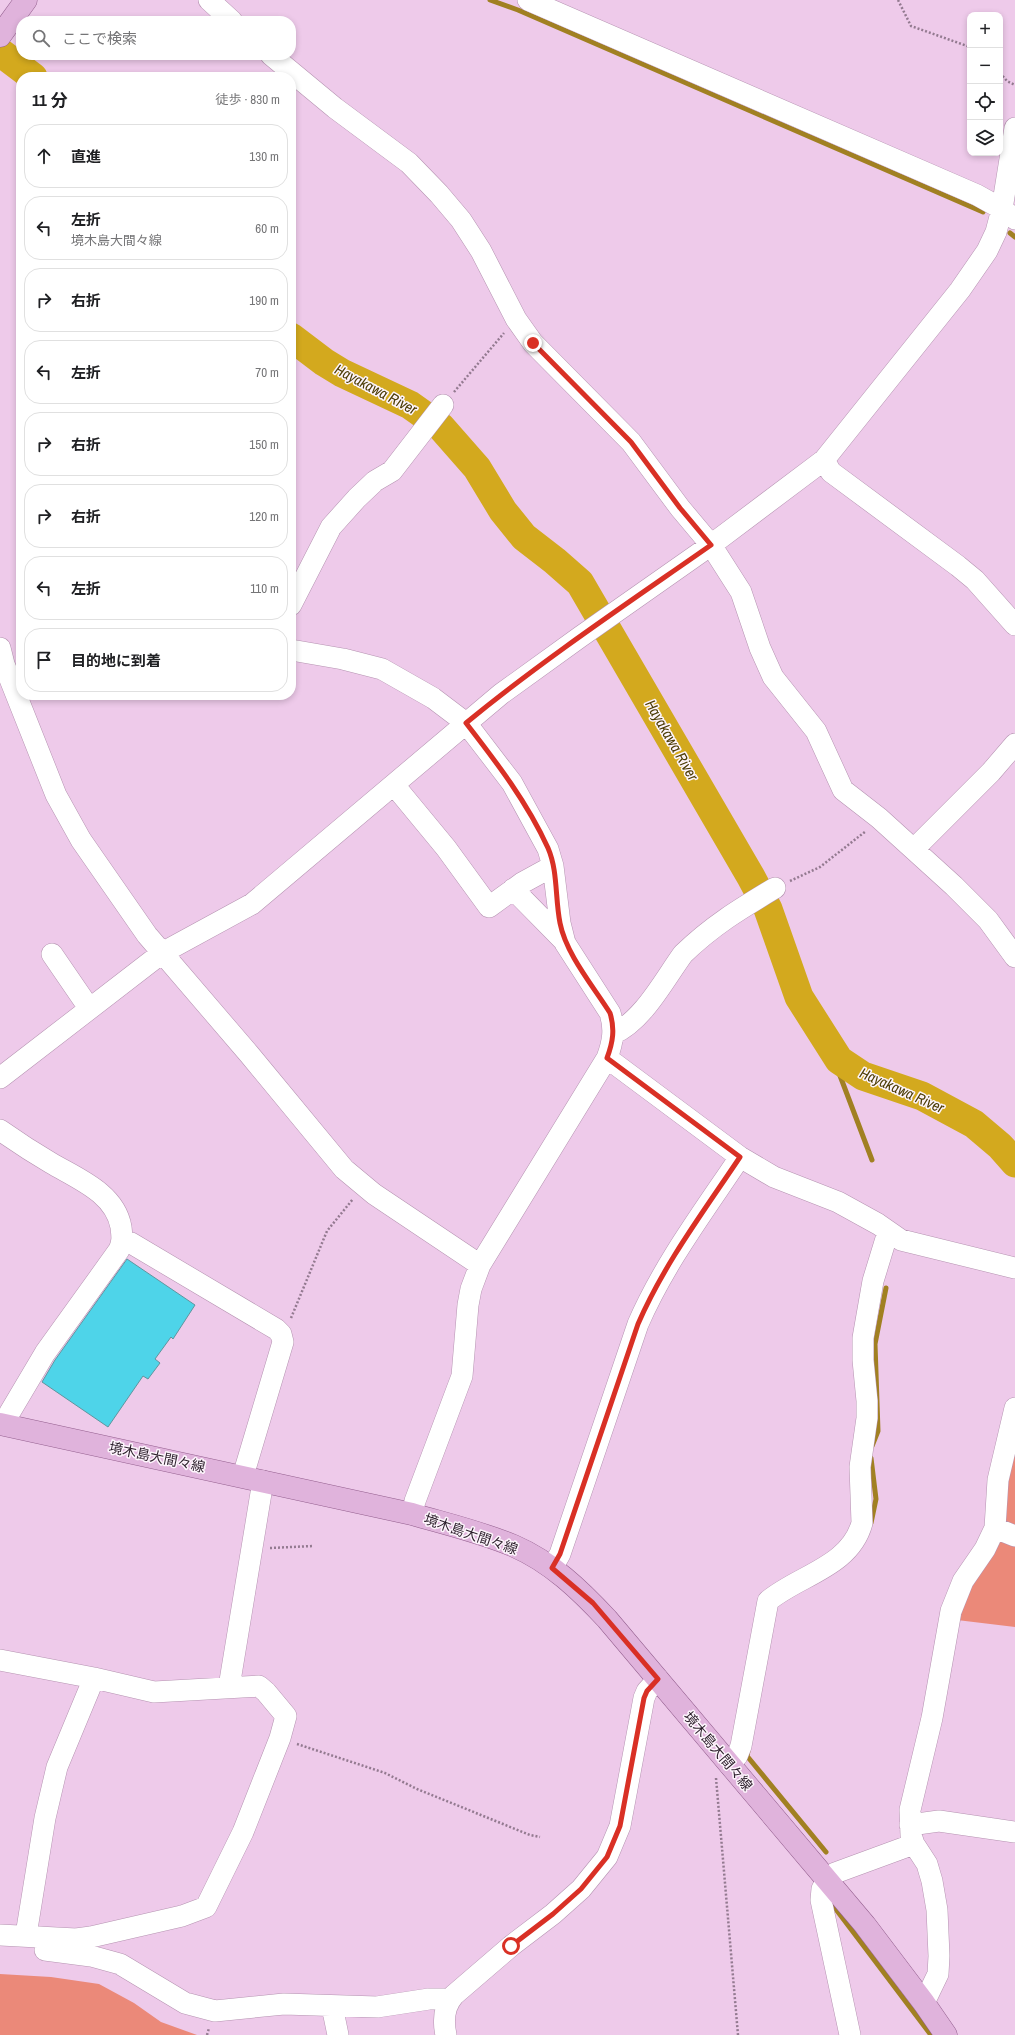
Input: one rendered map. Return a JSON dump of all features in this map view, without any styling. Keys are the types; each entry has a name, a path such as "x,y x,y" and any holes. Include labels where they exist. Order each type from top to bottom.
{"main road":[{"path":"1,34 26,0"},
{"name":"境木島大間々線","path":"3,1425 253,1478 412,1514 458,1527 514,1546 552,1568 593,1603 658,1679 865,1925 924,2003 946,2035"}],"street":[{"path":"209,0 227,16"},
{"path":"528,0 962,189 1008,214"},
{"path":"277,60 292,72"},
{"path":"296,76 335,108 409,163 439,194 461,220 481,251 516,319 533,343 631,442 680,508 711,545 741,592 760,648 773,677 816,731 843,790 879,818 914,849 988,920 1015,958"},
{"path":"0,1078 162,953 252,904 501,694 711,545 824,460 960,290 987,251 996,232 1008,214 1015,128"},
{"path":"296,595 331,527 357,498 375,482 392,471 443,405"},
{"path":"824,460 831,472 975,580 1015,626"},
{"path":"296,651 344,659 382,669 433,698 466,723 512,782 548,849 553,866 560,923 565,943"},
{"path":"6,659 16,686"},
{"path":"21,700 56,795 81,840 147,935 249,1054 344,1169 362,1184 480,1265"},
{"path":"914,849 991,772 1015,744"},
{"path":"394,785 446,848 489,907 514,889 553,866"},
{"path":"613,1034 630,1025 641,1013 683,954 721,920 775,888"},
{"path":"412,1514 415,1502 462,1376 470,1289 480,1265 607,1058 612,1044 613,1023 610,1013 565,943 514,889"},
{"path":"52,954 89,1008"},
{"path":"607,1058 740,1157 774,1177 838,1202 862,1215 901,1240 1015,1268"},
{"path":"0,1130 21,1145 91,1186 104,1197 112,1206 119,1219 123,1241 119,1250 46,1352 3,1425"},
{"path":"552,1568 560,1554 636,1331 648,1302 666,1267 740,1157"},
{"path":"726,1760 737,1756 741,1746 768,1601 840,1557 856,1540 860,1531 862,1523 860,1466 867,1418 863,1338 873,1281 888,1232"},
{"path":"123,1241 131,1243 276,1329 281,1334 283,1342 253,1478 252,1548 229,1687"},
{"path":"924,2003 938,1974 939,1956 937,1910 927,1864 912,1835 910,1810 936,1698 951,1611 963,1581 985,1549 995,1528 998,1480 1015,1408"},
{"path":"995,1528 1015,1536"},
{"path":"0,1660 94,1678 154,1692 259,1686 286,1716 280,1738 242,1832 206,1907 182,1916 91,1937 76,1939 26,1935 0,1935"},
{"path":"26,1935 45,1818 57,1766 94,1678"},
{"path":"446,2035 445,2012 448,2002 470,1980 553,1914 581,1889 607,1857 620,1826 644,1698 647,1691 658,1679"},
{"path":"850,2035 828,1940 821,1900 822,1890 827,1880 835,1872 912,1835 939,1820 1015,1832"},
{"path":"0,1948 60,1952 91,1956 120,1964 186,2003 215,2011 284,2004 389,2006 429,1999 444,1999 448,2002"},
{"path":"332,2006 338,2035"}],"path":[{"path":"898,0 911,26 967,46"},
{"path":"1003,76 1007,81 1015,85"},
{"path":"443,405 516,319"},
{"path":"775,888 820,867 852,844 879,818"},
{"path":"281,1334 289,1323 328,1231 348,1206 362,1184"},
{"path":"252,1548 313,1546"},
{"path":"280,1738 385,1773 417,1790 530,1835 540,1837"},
{"path":"726,1760 716,1771 738,2035"}],"shaded area":[{"path":"1015,1444 1015,1528 1003,1523 1005,1488"},
{"path":"997,1540 1015,1543 1015,1627 957,1620 969,1587"},
{"path":"0,1974 51,1977 99,1984 134,2003 161,2022 197,2035 0,2035"}],"building":[{"path":"127,1259 195,1305 173,1339 171,1337 155,1359 160,1363 148,1379 143,1376 108,1427 42,1382 55,1360"}],"waterway":[{"path":"490,0 518,10 983,212"},
{"name":"Hayakawa River","path":"0,52 26,72"},
{"path":"1010,233 1015,237"},
{"name":"Hayakawa River","path":"296,341 324,362 342,373 410,405 441,427 477,468 503,511 524,537 580,583 751,877 768,909 799,997 839,1060 863,1076 922,1096 974,1124 1000,1146 1015,1163"},
{"path":"839,1060 839,1073 872,1160"},
{"path":"872,1446 878,1431 875,1344 886,1288"},
{"path":"871,1458 876,1499 871,1523"},
{"path":"748,1751 747,1756 826,1852"},
{"path":"832,1904 931,2035"}],"route":[{"path":"511,1946 553,1914 581,1889 607,1857 620,1826 644,1698 647,1691 658,1679 593,1603 552,1568 560,1554 638,1324 648,1302 666,1267 740,1157 607,1058 612,1044 613,1023 610,1013 565,943 560,923 556,882 548,849 512,782 466,723 501,694 711,545 680,508 631,442 551,363 533,343"}]}
